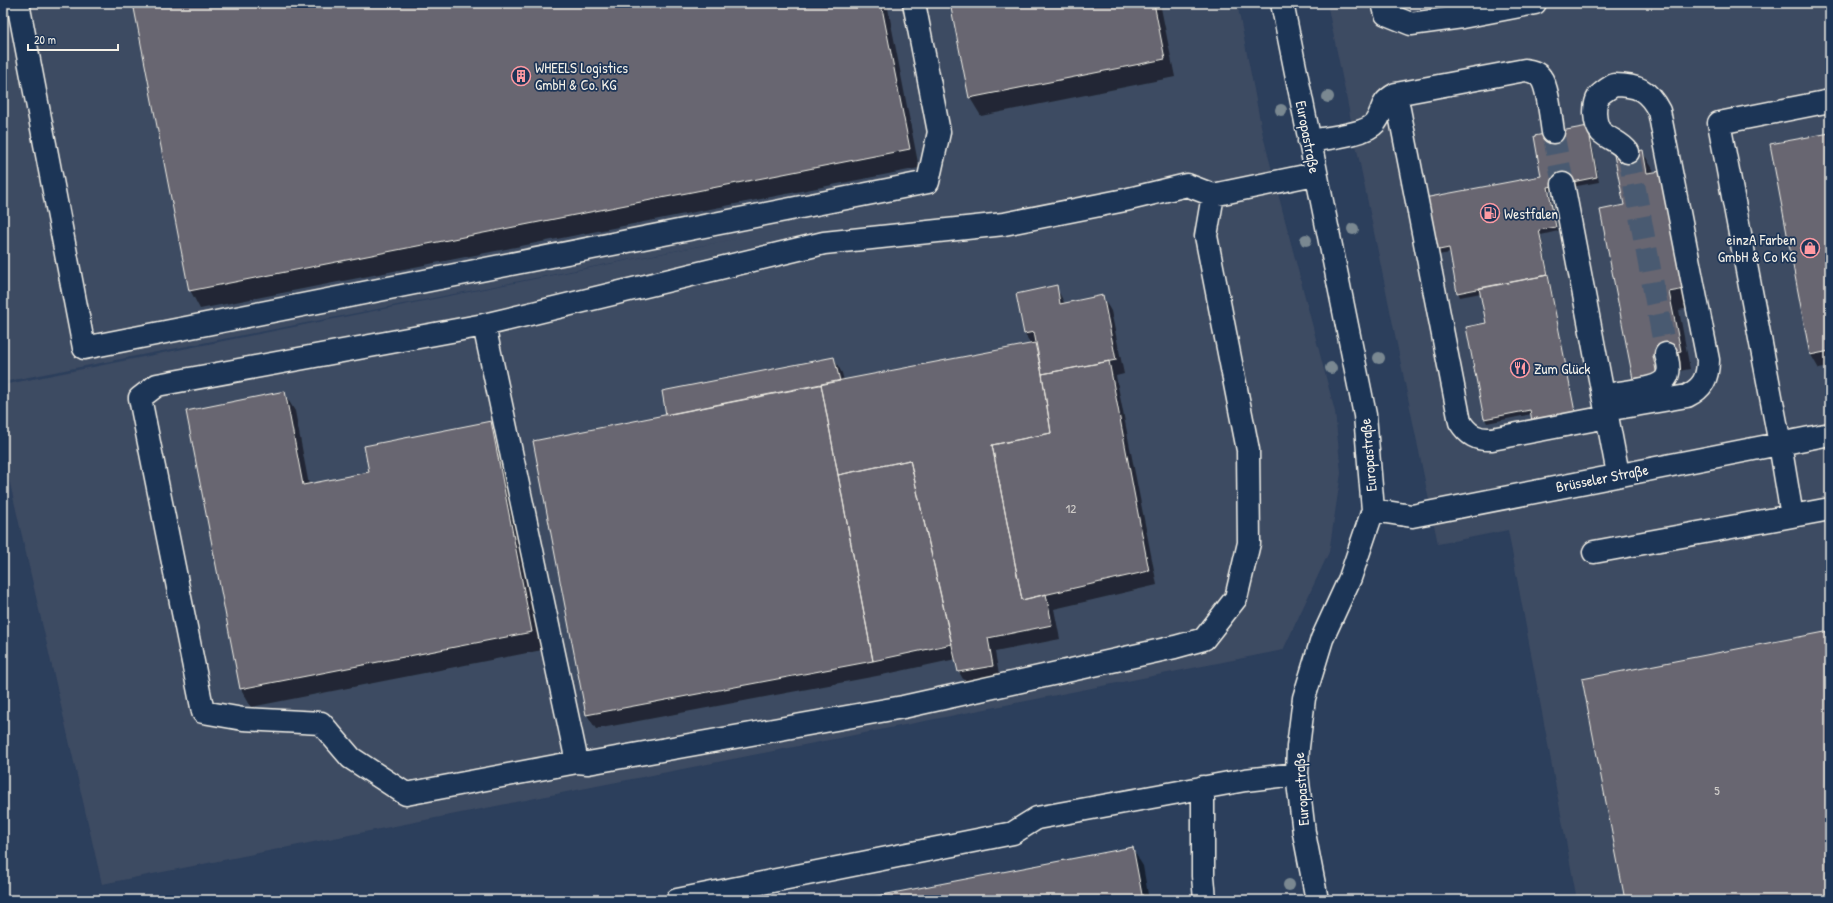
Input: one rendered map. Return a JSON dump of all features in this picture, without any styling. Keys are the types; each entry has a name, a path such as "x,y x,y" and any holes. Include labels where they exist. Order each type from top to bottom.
{"street":[{"path":"18,3 84,348 928,182 940,132 914,3"},
{"name":"Europastraße","path":"1282,3 1364,415 1373,510 1350,578 1322,639 1304,698 1298,747 1297,774 1304,833 1317,900"},
{"path":"1383,3 1386,14 1411,24 1462,17 1535,3"},
{"path":"1309,141 1368,129 1380,115 1383,104 1396,94 1525,70 1534,72 1541,78 1544,85 1553,132"},
{"path":"1606,407 1687,396 1696,392 1704,383 1708,371 1708,360 1659,111 1653,100 1644,90 1635,87 1614,85 1599,96 1595,107 1596,122 1601,132 1624,146 1628,152"},
{"path":"1396,94 1460,422 1465,430 1481,440 1492,439 1606,407 1657,386 1664,381 1668,373 1666,354"},
{"path":"1792,516 1780,444 1719,123 1830,101"},
{"path":"1213,196 1206,236 1248,450 1249,543 1236,598 1204,639 1175,647 903,707 588,763 577,762 406,794 351,758 321,723 243,719 203,712 140,398 157,385 484,325 824,243 1004,224 1125,200 1187,185 1213,196 1315,174"},
{"path":"1563,184 1618,474"},
{"path":"484,325 577,762"},
{"name":"Brüsseler Straße","path":"1373,510 1412,516 1618,474 1830,434"},
{"path":"1594,552 1830,509"},
{"path":"677,900 1013,833 1037,818 1267,776 1297,774"},
{"path":"1203,787 1203,876 1205,900"}],"shaded area":[{"path":"3,3 1237,3 1263,136 1335,412 1341,473 1329,552 1283,650 102,884 3,453 3,385 750,236 3,382"},
{"path":"1327,3 1830,3 1830,900 1577,900 1508,530 1438,544"}],"building":[{"name":"WHEELS Logistics GmbH & Co. KG","path":"133,3 881,3 910,149 189,291"},
{"path":"950,3 1154,3 1165,59 969,98"},
{"name":"Westfalen","path":"1588,126 1597,177 1548,187 1556,227 1539,230 1548,275 1457,293 1449,248 1434,251 1424,198 1541,176 1534,136"},
{"name":"einzA Farben GmbH & Co KG","path":"1830,133 1830,351 1810,355 1770,144"},
{"path":"1643,150 1647,173 1662,171 1685,289 1669,292 1681,351 1653,356 1657,375 1633,379 1600,210 1624,205 1614,155"},
{"name":"Zum Glück","path":"1548,275 1575,412 1532,421 1530,410 1484,419 1466,327 1486,323 1479,288"},
{"path":"1057,285 1060,304 1103,295 1116,360 1042,374 1034,332 1024,334 1016,294"},
{"path":"1035,343 1042,374 1051,433 992,445 1022,600 1046,594 1052,625 988,638 993,666 958,672 910,460 838,475 821,384"},
{"path":"834,357 840,381 666,415 662,391"},
{"path":"1109,361 1149,571 1022,600 992,445 1051,433 1042,374"},
{"path":"821,384 873,661 586,715 533,441"},
{"path":"285,391 303,485 369,472 364,446 491,421 532,632 240,689 186,411"},
{"path":"910,460 952,644 873,661 838,475"},
{"path":"1830,631 1830,900 1625,900 1582,679"},
{"path":"1133,847 1143,900 856,900"}],"tunnel":[{"path":"1553,132 1563,184"},
{"path":"1628,152 1666,354"}],"place":[{"name":"WHEELS Logistics GmbH & Co. KG","path":"521,76"},
{"name":"Westfalen","path":"1490,213"},
{"name":"einzA Farben GmbH & Co KG","path":"1810,248"},
{"name":"Zum Glück","path":"1520,368"}]}
